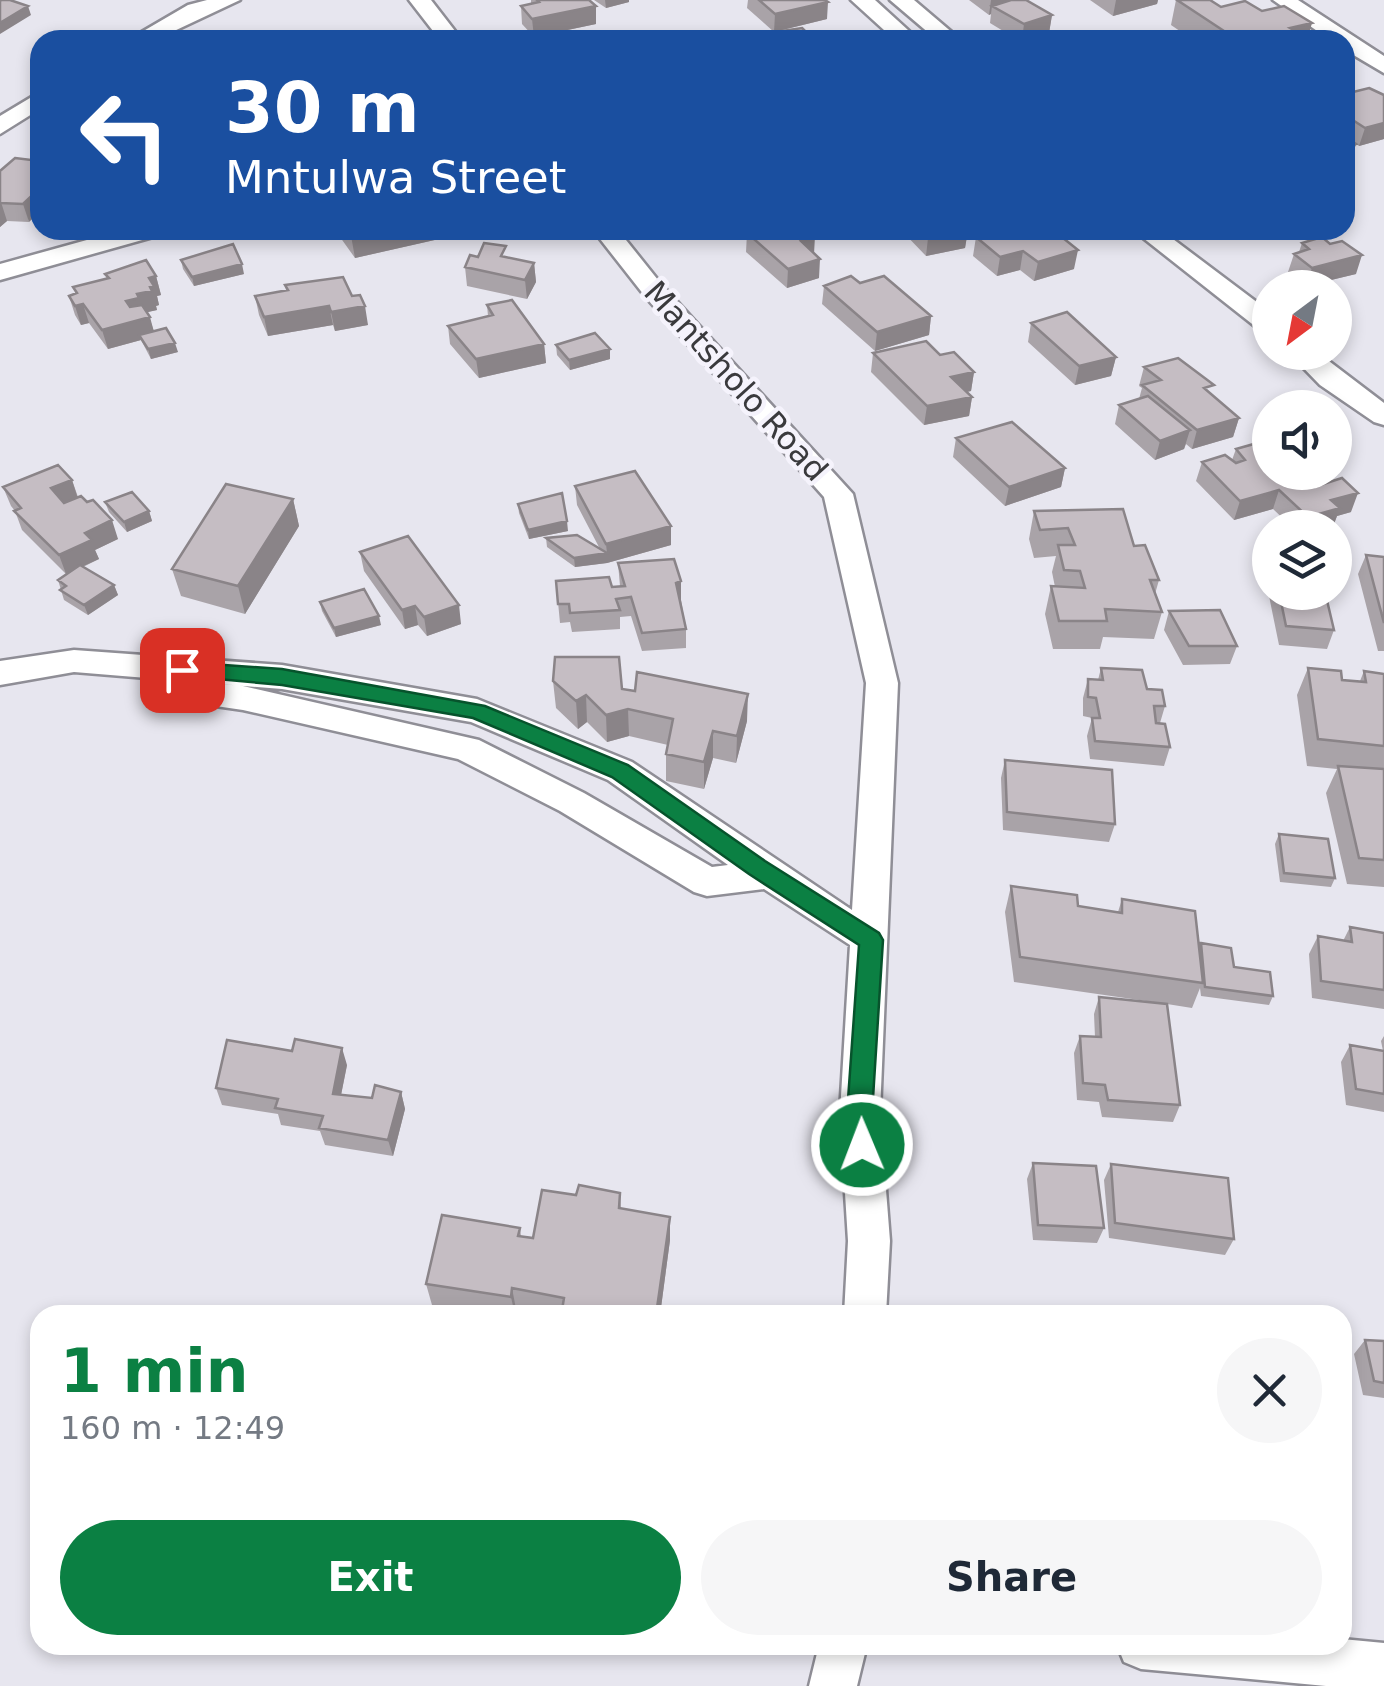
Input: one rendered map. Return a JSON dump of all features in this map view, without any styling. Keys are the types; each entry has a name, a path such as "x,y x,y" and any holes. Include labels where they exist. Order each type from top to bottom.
{"street":[{"path":"159,30 196,10 229,0"},
{"path":"420,0 442,30"},
{"path":"862,0 896,30"},
{"path":"901,0 938,30"},
{"path":"1284,0 1329,30"},
{"path":"1355,47 1384,66"},
{"path":"0,127 30,106"},
{"path":"0,272 115,240"},
{"name":"Mantsholo Road","path":"613,240 653,290 838,494 882,684 860,1114 869,1241 866,1305"},
{"path":"1158,240 1252,311"},
{"path":"1320,370 1384,416"},
{"path":"0,674 74,662 268,676 477,711 620,771 768,875 871,940"},
{"path":"0,691 43,681 244,698 467,749 572,802 706,882 768,875"},
{"path":"834,1686 841,1655"},
{"path":"1247,1655 1384,1668"}],"building":[{"path":"2,0 10,0 28,6 0,23"},
{"path":"537,0 589,0 596,6 532,19 521,6"},
{"path":"759,0 825,0 828,2 775,14"},
{"path":"1026,0 1052,15 1024,24 992,6"},
{"path":"1177,0 1210,0 1221,7 1245,1 1262,11 1284,6 1312,23 1290,28 1294,30 1222,30"},
{"path":"1369,88 1384,95 1384,123 1365,128 1355,122 1355,92"},
{"path":"15,158 30,160 30,197 23,204 0,203 0,171"},
{"path":"755,240 804,240 820,259 788,269"},
{"path":"980,240 1066,240 1078,250 1038,262 1023,251 1000,257"},
{"path":"1342,241 1362,255 1312,268 1294,254 1309,249 1302,243"},
{"path":"484,243 506,246 501,256 534,263 525,280 465,267 470,255 478,257"},
{"path":"233,244 242,264 192,277 181,260"},
{"path":"146,260 156,276 149,278 154,286 150,287 152,291 126,301 130,307 142,305 150,317 102,330 83,304 75,306 69,296 77,293 73,287 109,278 105,274"},
{"path":"851,276 860,283 884,276 931,316 877,332 824,286"},
{"path":"343,277 352,296 360,295 365,306 331,312 329,306 264,317 255,296 288,290 285,285"},
{"path":"512,300 544,344 476,359 448,326 493,315 487,305"},
{"path":"1067,312 1116,357 1079,366 1031,323"},
{"path":"166,328 175,343 148,349 139,335"},
{"path":"595,333 610,349 569,360 556,345"},
{"path":"926,341 940,355 954,352 974,372 951,377 972,397 927,406 873,353"},
{"path":"1178,358 1214,385 1204,388 1239,418 1197,430 1142,385 1161,380 1144,367"},
{"path":"1148,396 1190,430 1160,441 1119,405"},
{"path":"1012,422 1065,468 1009,487 956,438"},
{"path":"1252,445 1252,490 1279,490 1240,501 1202,462 1225,455 1236,463 1245,460 1236,449"},
{"path":"58,465 72,480 51,488 64,503 81,496 87,502 93,500 112,520 85,533 92,540 59,555 14,511 21,508 3,487"},
{"path":"635,471 671,526 606,544 575,486"},
{"path":"226,484 293,499 238,586 172,569"},
{"path":"1352,487 1358,493 1331,500 1340,508 1300,510 1279,490"},
{"path":"132,492 149,511 124,522 105,502"},
{"path":"562,493 567,521 528,530 518,504"},
{"path":"1123,509 1134,546 1145,545 1159,580 1150,580 1162,612 1105,609 1107,621 1059,621 1051,586 1085,588 1080,571 1064,570 1058,545 1075,545 1068,528 1040,530 1034,511"},
{"path":"577,535 607,553 574,558 546,538"},
{"path":"408,536 459,605 424,617 415,606 402,610 360,552"},
{"path":"1366,555 1384,557 1384,623"},
{"path":"674,559 681,581 676,583 686,629 642,633 631,597 616,599 620,610 570,613 569,604 558,604 556,581 609,577 612,587 625,586 618,563"},
{"path":"80,565 114,585 84,605 60,590 66,586 58,580"},
{"path":"364,589 379,616 334,628 320,602"},
{"path":"1220,610 1237,646 1189,646 1169,611"},
{"path":"1283,610 1329,610 1334,630 1286,626"},
{"path":"555,657 619,657 622,689 635,691 637,672 748,694 737,736 713,731 704,762 666,754 673,719 628,709 606,715 586,695 576,701 553,681"},
{"path":"1101,668 1142,670 1147,689 1162,690 1165,706 1154,706 1156,723 1165,724 1170,747 1095,741 1092,718 1100,718 1096,698 1088,697 1088,679 1103,680"},
{"path":"1308,668 1341,671 1342,680 1366,682 1364,671 1384,674 1384,746 1318,739"},
{"path":"1005,760 1112,770 1115,824 1007,812"},
{"path":"1338,766 1384,769 1384,860 1359,858"},
{"path":"1279,834 1328,839 1335,878 1284,873"},
{"path":"1011,886 1077,895 1078,906 1122,913 1122,899 1195,911 1203,983 1020,957"},
{"path":"1350,927 1384,933 1384,990 1321,981 1318,936 1352,942"},
{"path":"1201,943 1231,948 1234,967 1270,972 1273,996 1205,987"},
{"path":"1099,997 1167,1004 1180,1105 1108,1100 1105,1085 1083,1083 1080,1036 1101,1037"},
{"path":"295,1039 342,1048 333,1094 372,1098 375,1085 401,1092 388,1140 319,1128 323,1116 275,1108 278,1099 216,1088 227,1040 292,1051"},
{"path":"1350,1045 1384,1051 1384,1094 1356,1089"},
{"path":"1033,1163 1096,1166 1104,1228 1038,1225"},
{"path":"1111,1164 1228,1178 1234,1239 1115,1223"},
{"path":"579,1185 620,1193 619,1208 670,1217 657,1305 563,1305 564,1298 512,1288 511,1297 426,1284 442,1215 520,1228 518,1236 533,1238 542,1190 576,1195"},
{"path":"1365,1340 1384,1341 1384,1383 1374,1381"}],"route":[{"path":"182,670 282,677 477,711 620,771 757,868 871,940 860,1114 862,1145"}]}
